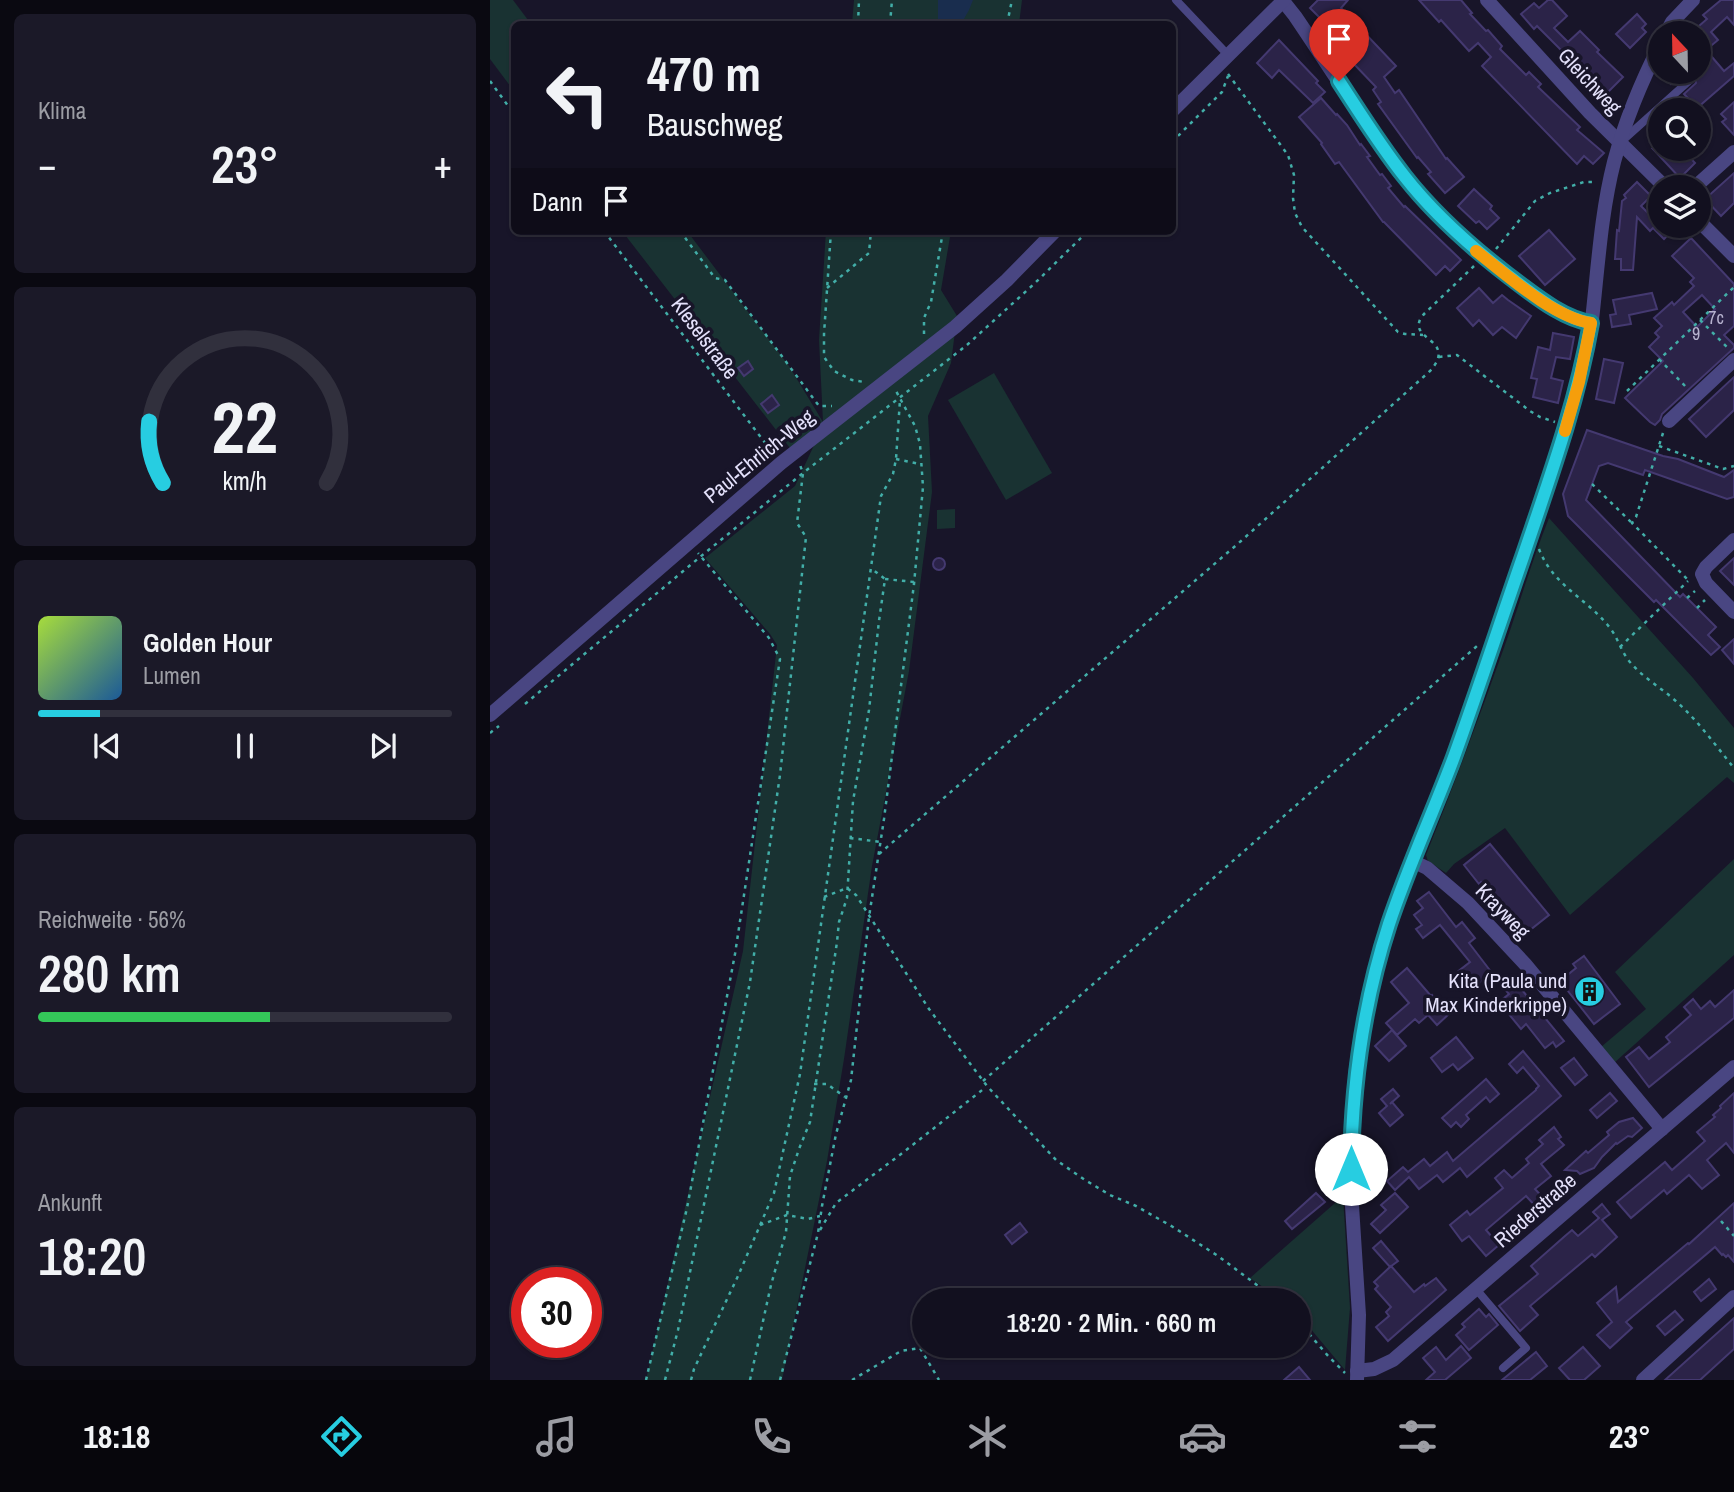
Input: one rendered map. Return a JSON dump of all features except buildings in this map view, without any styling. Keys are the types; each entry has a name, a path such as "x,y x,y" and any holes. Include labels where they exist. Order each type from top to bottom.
{"street":[{"name":"Gleichweg","path":"1487,0 1590,113 1653,175"},
{"path":"1673,21 1693,0"},
{"path":"1176,107 1283,1 1405,177 1435,211 1486,258 1537,298 1577,321 1591,323"},
{"path":"1357,1376 1359,1315 1351,1190 1351,1126 1356,1067 1374,975 1389,923 1454,757 1571,414 1587,349 1609,184 1620,143 1648,68"},
{"path":"1708,175 1734,152"},
{"path":"1711,233 1734,256"},
{"name":"Paul-Ehrlich-Weg","path":"495,720 688,542 780,463 955,327 1051,235"},
{"path":"1669,421 1734,357"},
{"path":"1734,540 1706,567 1702,575 1706,583 1734,612"},
{"name":"Krayweg","path":"1412,861 1427,868 1468,903 1525,964 1662,1129"},
{"name":"Riederstraße","path":"1357,1376 1393,1360 1734,1067"},
{"path":"1643,1380 1734,1297"}],"lane":[{"path":"1176,0 1228,55"},
{"path":"1620,143 1686,84"},
{"path":"1476,1289 1527,1348 1503,1368"}],"path":[{"path":"858,21 859,0"},
{"path":"890,21 892,0"},
{"path":"1008,21 1012,0"},
{"path":"1176,138 1222,92 1228,74 1228,55"},
{"path":"1228,74 1287,155 1294,175 1294,213 1302,227 1398,332 1425,335"},
{"path":"490,81 511,110"},
{"path":"879,853 1241,541 1430,371 1438,363 1438,348 1419,329 1419,322 1425,313 1486,258 1531,205 1541,197 1584,181 1609,184"},
{"name":"Kleselstraße","path":"607,235 780,463"},
{"path":"683,235 715,278 724,280 818,406 836,407"},
{"path":"780,1380 818,1233 836,1134 851,1080 869,917 914,582 923,487 920,444 900,397 884,382 852,380 834,371 824,356 831,235"},
{"path":"827,288 869,253 871,235"},
{"path":"928,349 924,337 924,317 931,302 942,235"},
{"path":"522,707 700,556 967,345 1084,235"},
{"path":"1628,391 1734,286"},
{"path":"1700,320 1734,357"},
{"path":"1440,357 1457,355 1540,417 1563,425"},
{"path":"1659,359 1696,397"},
{"path":"691,1380 694,1368 774,1193 800,1074 881,496 893,474 896,459 900,397"},
{"path":"1632,523 1669,421"},
{"path":"1659,446 1723,469 1734,466"},
{"path":"665,1380 750,982 780,775 806,537 797,523 803,473 795,452"},
{"path":"896,459 922,465"},
{"path":"1592,484 1688,580 1620,647"},
{"path":"1532,529 1542,556 1558,578 1612,629 1620,647 1639,672 1678,702 1734,768"},
{"path":"646,1380 687,1208 727,994 780,659 769,638 688,542"},
{"path":"872,569 886,579 914,582"},
{"path":"750,1380 786,1232 790,1176 810,1122 839,922 847,898 853,801 869,710 886,579"},
{"path":"982,1081 1478,645"},
{"path":"490,733 495,720"},
{"path":"850,838 881,842"},
{"path":"824,897 848,888"},
{"path":"848,888 856,895 929,1009 982,1081 1056,1160 1102,1190 1173,1227 1261,1288"},
{"path":"814,1084 827,1084 846,1098"},
{"path":"818,1233 836,1203 987,1086"},
{"path":"760,1225 787,1214 808,1219 821,1216"},
{"path":"1721,1221 1734,1236"},
{"path":"1311,1336 1346,1374 1357,1376"},
{"path":"852,1380 901,1351 919,1348 939,1380"}],"green space":[{"path":"490,0 513,0 529,21 511,21 511,87 490,59"},
{"path":"854,0 1022,0 1019,21 852,21"},
{"path":"625,235 690,235 789,366 823,422 819,340 826,235 950,235 941,290 957,316 951,363 928,416 932,492 909,671 872,866 827,1161 782,1380 646,1380 743,951 777,645 705,558 795,486 823,426 790,448"},
{"path":"994,373 1052,473 1006,500 948,400"},
{"path":"955,509 955,528 937,529 937,510"},
{"path":"1549,518 1693,678 1734,728 1734,783 1727,777 1570,915 1505,828 1454,864 1446,873 1428,861 1426,855 1486,698"},
{"path":"1734,859 1734,955 1614,1063 1601,1047 1646,1009 1615,972"},
{"path":"1343,1196 1350,1308 1345,1370 1311,1329 1311,1288 1265,1288 1250,1278"}],"water":[{"path":"938,0 973,0 963,21 938,21"}],"slow traffic":[{"path":"1476,251 1537,298 1577,321 1591,323 1587,349 1565,431"}],"place":[{"name":"Kita (Paula und Max Kinderkrippe)","path":"1590,992"}],"route":[{"path":"1339,81 1405,177 1476,251 1537,298 1577,321 1591,323 1571,414 1454,757 1389,923 1374,975 1356,1067 1351,1126 1351,1169"}]}
